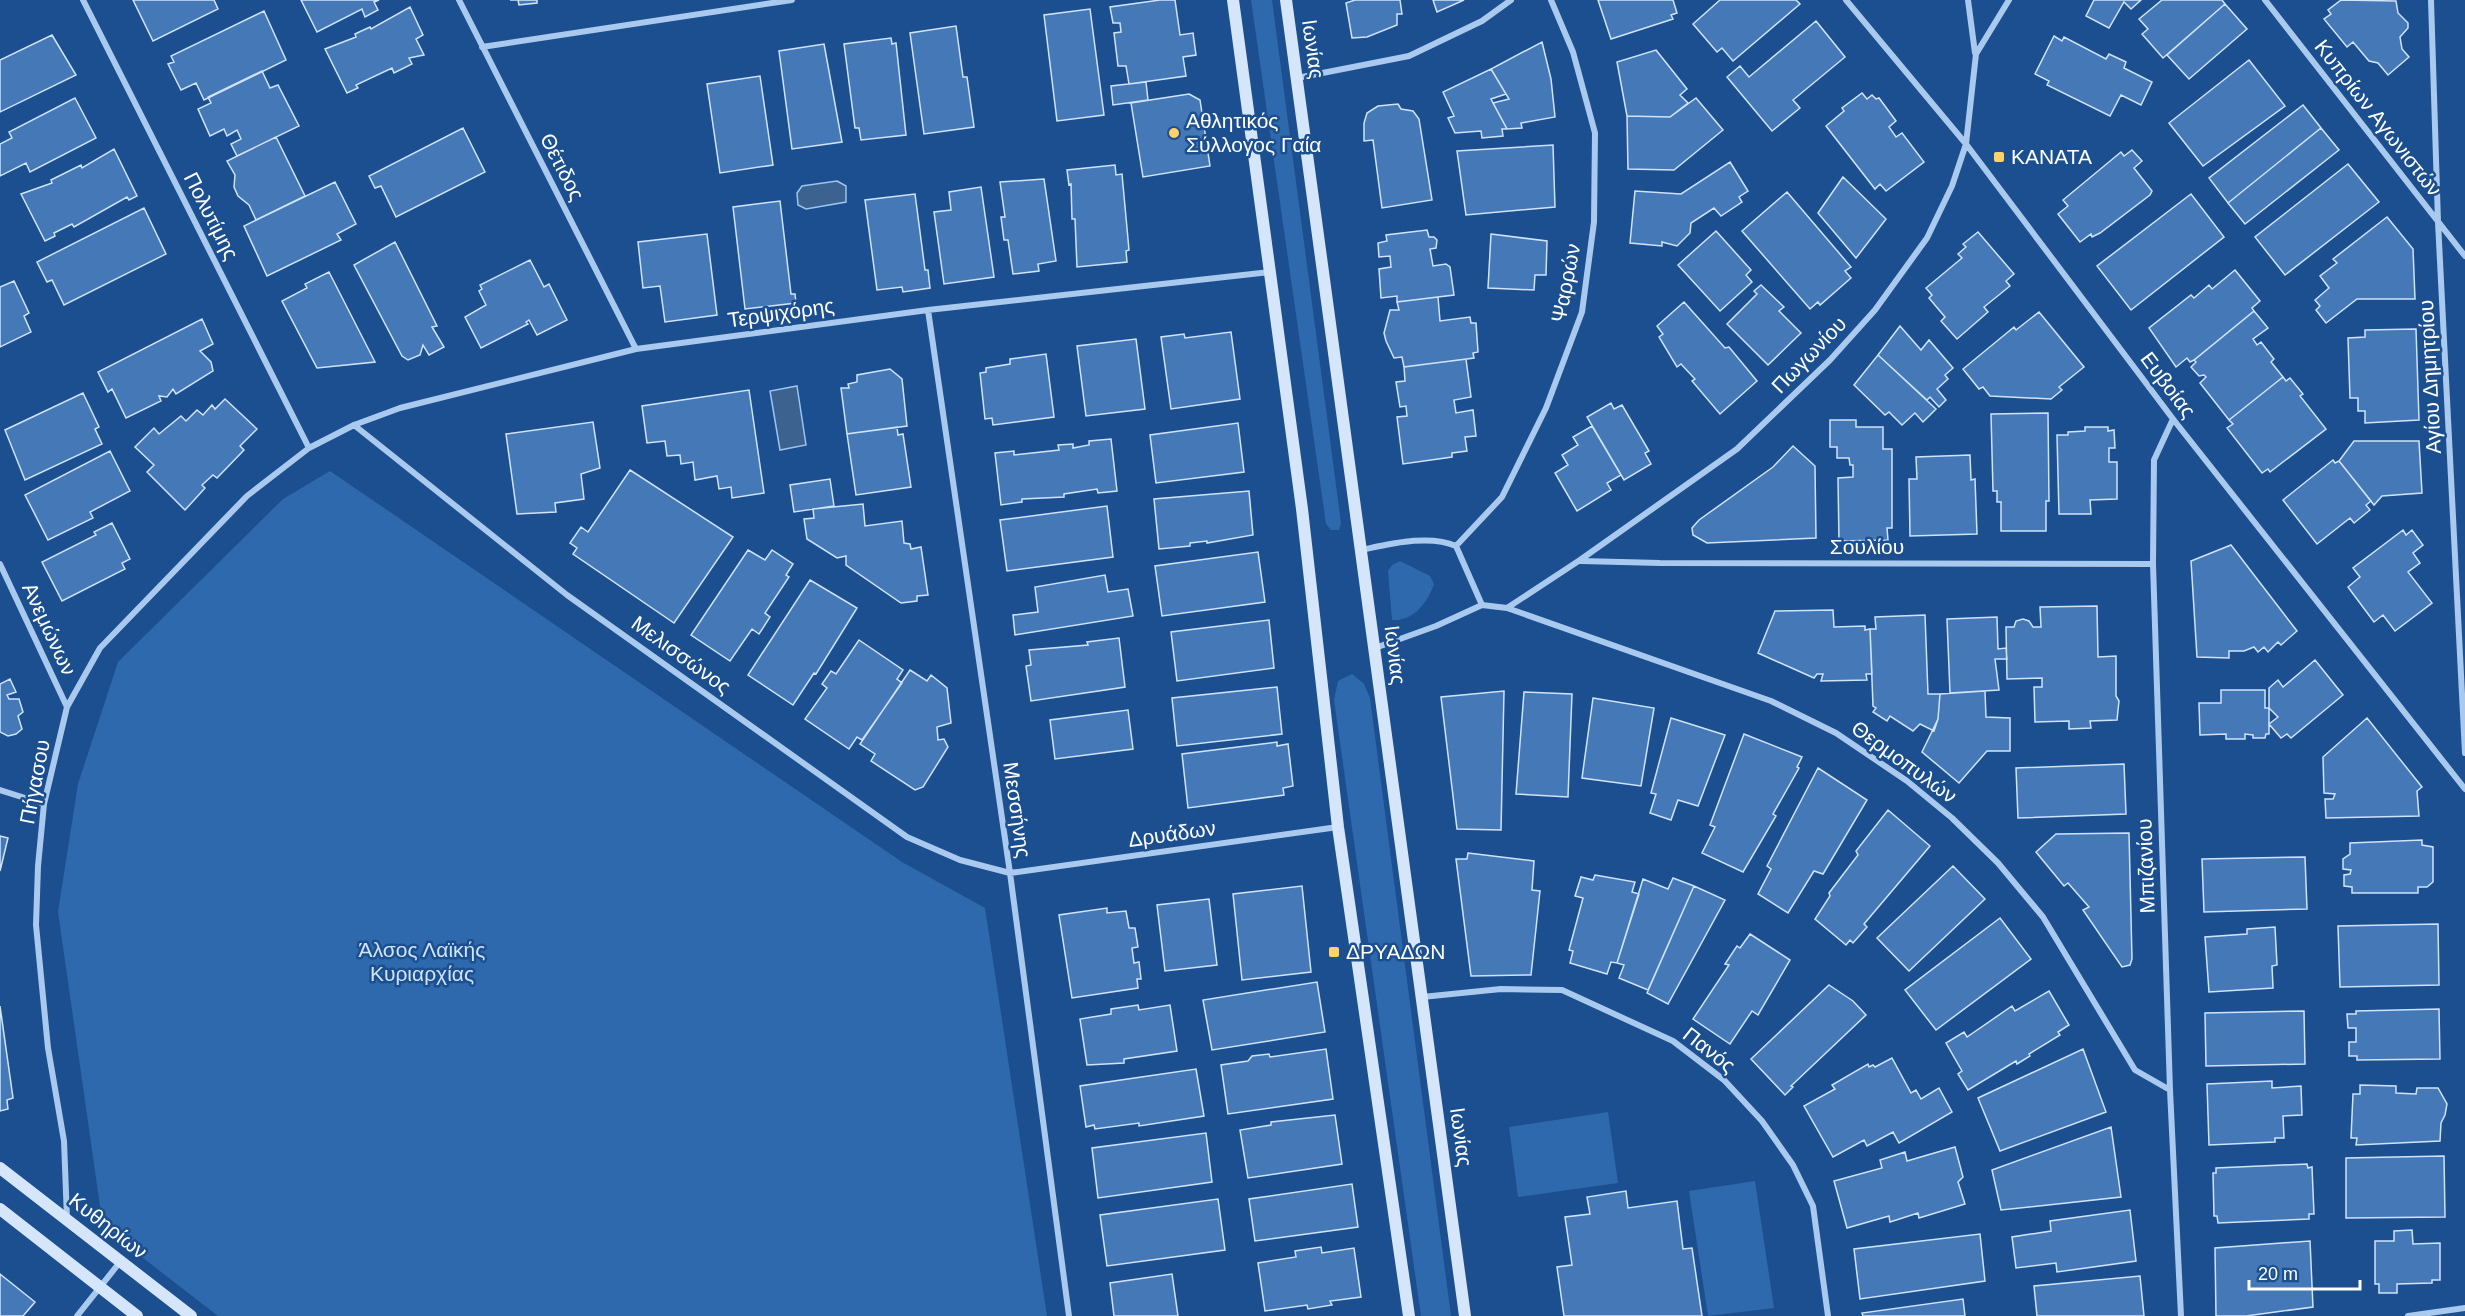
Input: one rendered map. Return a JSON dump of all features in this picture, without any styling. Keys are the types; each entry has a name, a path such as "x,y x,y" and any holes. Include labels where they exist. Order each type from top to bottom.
{"street":[{"name":"Πολυτίμης","path":"83,0 309,448"},
{"name":"Θέτιδος","path":"459,0 636,349"},
{"path":"482,46 792,0"},
{"path":"1233,0 1271,272 1338,827 1409,1316"},
{"name":"Ιωνίας","path":"1286,0 1465,1316"},
{"path":"1297,78 1409,56 1482,21 1511,0"},
{"name":"Ψαρρών","path":"1456,546 1502,497 1545,408 1582,312 1594,222 1595,133 1573,52 1551,0"},
{"name":"Ευβοίας","path":"1846,0 1966,144 2173,419 2465,789"},
{"path":"1968,0 1976,54"},
{"name":"Πωγωνίου","path":"1507,608 1580,561 1737,450 1830,360 1875,310 1927,238 1952,186 1966,144 1976,54 2009,0"},
{"name":"Κυπρίων Αγωνιστών","path":"2265,0 2465,256"},
{"name":"Αγίου Δημητρίου","path":"2431,0 2438,222 2465,753"},
{"name":"Τερψιχόρης","path":"309,448 354,425 400,408 636,349 928,310 1271,272"},
{"name":"Μεσσήνης","path":"928,310 1010,873 1069,1316"},
{"name":"Μπιζανίου","path":"2173,419 2154,460 2153,564 2170,1090 2181,1316"},
{"name":"Μελισσώνος","path":"354,425 567,595 907,837 960,860 1010,873"},
{"name":"Πήγασου","path":"67,1220 64,1141 48,1048 36,925 38,866 44,804 68,707 100,648 247,496 309,448"},
{"path":"1361,550 1397,542 1447,542 1456,546 1482,605"},
{"name":"Σουλίου","path":"1580,561 2153,564"},
{"name":"Ανεμώνων","path":"0,564 68,707"},
{"path":"1375,648 1436,626 1482,605 1507,608"},
{"name":"Θερμοπυλών","path":"1507,608 1771,701 1836,733 1907,781 1952,818 1998,863 2043,917 2135,1070 2170,1090"},
{"path":"0,790 44,804"},
{"name":"Δρυάδων","path":"1010,873 1338,827"},
{"name":"Πανός","path":"1422,997 1502,988 1562,990 1673,1041 1724,1080 1761,1121 1793,1165 1813,1206 1828,1316"},
{"name":"Κυθηρίων","path":"0,1168 191,1316"},
{"path":"0,1209 137,1316"},
{"path":"77,1316 121,1261"},
{"path":"2408,1316 2465,1308"}],"green space":[{"path":"1251,0 1272,0 1341,523 1339,530 1331,530 1326,524"},
{"name":"Άλσος Λαϊκής Κυριαρχίας","path":"330,471 902,862 985,908 1047,1316 218,1316 103,1227 58,912 78,784 118,662 283,499"},
{"path":"1400,561 1430,576 1434,584 1419,610 1407,618 1392,620 1388,571 1392,565"},
{"path":"1352,674 1364,684 1370,698 1451,1316 1421,1316 1334,700 1338,681"},
{"path":"1608,1112 1618,1183 1518,1197 1509,1127"},
{"path":"1755,1181 1774,1308 1708,1316 1689,1191"}],"shaded area":[{"path":"837,181 846,186 846,202 806,209 798,205 797,193 802,186"},
{"path":"797,386 806,445 780,450 770,391"}],"building":[{"path":"133,0 214,0 218,9 153,41"},
{"path":"301,0 379,0 374,2 378,10 365,17 362,9 317,32"},
{"path":"518,0 537,0 537,3 519,5"},
{"path":"1175,0 1180,35 1193,33 1196,55 1183,57 1186,76 1129,84 1126,66 1118,66 1114,33 1121,32 1120,23 1113,23 1110,7"},
{"path":"1355,0 1400,0 1402,14 1397,14 1397,25 1367,37 1352,38 1346,3"},
{"path":"1433,0 1464,0 1437,12"},
{"path":"1598,0 1673,0 1677,13 1671,15 1673,19 1611,39"},
{"path":"1720,0 1796,0 1800,4 1733,61 1722,48 1717,52 1693,24"},
{"path":"2094,0 2141,0 2131,9 2124,2 2109,28 2086,16"},
{"path":"2162,0 2222,0 2225,4 2163,58 2142,34 2148,29 2139,19"},
{"path":"2341,0 2396,1 2398,13 2408,23 2408,28 2400,37 2402,49 2409,57 2388,75 2378,63 2369,61 2353,42 2347,47 2324,19 2331,14 2328,10"},
{"path":"2225,4 2247,29 2189,79 2167,55"},
{"path":"410,7 423,35 416,39 424,55 409,58 412,64 394,73 392,68 356,85 358,88 347,93 325,49 356,37 355,34 370,27 371,29"},
{"path":"1090,9 1104,115 1057,121 1044,15"},
{"path":"264,11 286,60 204,100 196,83 181,90 168,64 174,62 171,56"},
{"path":"1816,21 1845,57 1793,100 1800,108 1772,131 1727,77 1740,66 1749,77"},
{"path":"956,26 963,77 967,77 974,127 924,134 910,33"},
{"path":"52,35 76,75 0,112 0,60"},
{"path":"2054,36 2062,41 2064,37 2106,59 2109,54 2126,62 2124,68 2152,82 2141,105 2121,95 2110,116 2047,85 2049,81 2035,74"},
{"path":"891,38 892,44 896,43 906,135 861,140 859,128 855,128 844,44"},
{"path":"1542,42 1551,79 1555,117 1521,123 1522,128 1507,129 1493,103 1509,99 1491,69"},
{"path":"824,44 842,142 792,149 779,51"},
{"path":"1656,50 1687,89 1680,95 1688,103 1670,117 1627,116 1617,62"},
{"path":"2249,60 2285,106 2203,166 2169,123"},
{"path":"1491,69 1506,94 1491,99 1507,129 1502,129 1503,136 1482,138 1481,131 1455,133 1448,118 1454,116 1443,92"},
{"path":"262,71 270,88 278,85 299,126 237,156 231,144 241,139 237,130 227,136 224,129 210,136 198,109 211,103 208,97"},
{"path":"760,76 773,165 720,173 707,84"},
{"path":"1146,82 1148,100 1113,105 1111,86"},
{"path":"1862,93 1867,99 1872,95 1876,99 1879,98 1896,121 1889,127 1896,137 1902,133 1924,162 1886,191 1880,184 1875,189 1826,126 1844,111 1842,108"},
{"path":"1189,94 1200,100 1210,166 1143,177 1131,103"},
{"path":"75,98 96,138 30,172 26,163 0,176 0,144 12,138 9,132"},
{"path":"1696,98 1723,130 1674,170 1628,169 1627,116 1670,117"},
{"path":"1398,104 1401,109 1413,111 1419,119 1432,200 1382,208 1373,140 1364,141 1364,123 1367,113 1378,106"},
{"path":"2303,105 2321,128 2228,203 2209,178"},
{"path":"463,128 485,172 396,217 381,186 375,188 369,176"},
{"path":"2321,128 2339,150 2245,224 2228,203"},
{"path":"276,137 305,196 256,220 249,205 238,196 234,187 235,175 227,161"},
{"path":"1553,145 1555,207 1466,215 1457,151"},
{"path":"114,149 137,196 129,200 127,197 74,227 72,224 54,233 55,236 45,241 21,194 52,183 51,180 81,165 82,168"},
{"path":"2132,150 2142,161 2134,168 2152,191 2150,195 2100,233 2092,237 2091,234 2080,242 2058,214 2068,206 2063,200 2121,152 2124,156"},
{"path":"1730,162 1748,191 1739,197 1742,202 1721,216 1714,208 1691,223 1690,233 1677,246 1662,242 1662,246 1630,243 1635,191 1681,194"},
{"path":"2348,164 2379,202 2285,275 2255,237"},
{"path":"1115,165 1116,175 1122,174 1129,250 1126,251 1127,262 1077,267 1075,219 1072,219 1071,184 1069,185 1067,170"},
{"path":"1843,177 1886,219 1856,258 1818,213"},
{"path":"1044,179 1056,261 1038,264 1039,271 1013,274 1008,240 1004,240 1001,217 1005,217 1000,182"},
{"path":"335,182 356,224 337,234 341,240 267,276 244,226"},
{"path":"981,187 994,277 944,284 934,212 951,210 949,192"},
{"path":"1787,192 1851,267 1845,271 1851,278 1820,305 1818,302 1810,309 1742,231"},
{"path":"915,194 925,270 928,270 930,288 903,292 902,287 877,290 865,200"},
{"path":"2191,194 2224,237 2131,310 2097,266"},
{"path":"780,201 791,294 795,294 796,303 745,309 733,207"},
{"path":"144,208 166,254 64,305 52,280 47,282 37,262"},
{"path":"2387,217 2413,249 2415,299 2357,299 2326,323 2316,310 2320,306 2315,300 2329,288 2320,276 2337,263 2333,259"},
{"path":"1427,230 1429,237 1437,240 1436,248 1430,249 1433,266 1446,264 1450,267 1454,295 1397,302 1397,296 1381,298 1379,269 1391,267 1390,256 1379,257 1378,243 1387,241 1386,235"},
{"path":"1716,231 1751,270 1746,275 1752,282 1720,311 1678,265"},
{"path":"1978,232 2014,274 2006,281 2010,286 1984,307 1988,312 1957,339 1941,321 1945,317 1929,298 1932,295 1926,288 1962,258 1958,254 1966,247 1963,244"},
{"path":"707,234 717,315 665,322 660,286 643,288 638,242"},
{"path":"1491,234 1547,241 1546,275 1535,275 1534,290 1488,288"},
{"path":"395,242 437,326 432,327 444,347 429,355 423,345 420,355 408,360 402,356 354,265"},
{"path":"530,260 544,287 549,284 567,320 537,335 529,320 526,322 528,324 481,348 465,317 486,305 479,291 482,289 480,285"},
{"path":"2235,270 2260,301 2252,308 2254,311 2194,360 2190,362 2187,358 2176,367 2149,328 2191,295 2194,298 2209,285 2212,289"},
{"path":"329,272 375,362 317,368 282,301 307,288 305,284"},
{"path":"14,281 29,313 24,316 31,332 0,347 0,287"},
{"path":"1761,285 1784,307 1779,311 1801,333 1768,365 1727,324 1757,294 1754,291"},
{"path":"1438,297 1440,321 1470,317 1471,323 1476,323 1478,352 1473,353 1474,358 1404,367 1402,357 1394,358 1384,333 1390,310 1399,310 1397,302"},
{"path":"1684,302 1725,348 1729,347 1757,381 1720,414 1692,381 1695,379 1681,364 1677,367 1659,337 1663,334 1657,326"},
{"path":"2254,311 2268,328 2253,339 2257,345 2261,342 2274,359 2271,362 2283,377 2229,420 2200,383 2206,377 2199,376 2191,367 2196,362 2194,360"},
{"path":"2039,312 2084,367 2059,387 2062,390 2051,399 1990,396 1983,387 1979,389 1963,369 2014,327 2016,330"},
{"path":"202,319 213,344 200,351 211,362 213,371 176,394 173,389 167,397 159,396 161,401 126,418 112,389 108,392 98,372"},
{"path":"1900,326 1921,350 1929,340 1953,368 1945,375 1948,379 1937,389 1946,400 1939,407 1930,397 1927,400 1878,355"},
{"path":"2416,329 2419,420 2365,423 2365,411 2358,411 2358,398 2350,398 2348,338 2365,337 2365,330"},
{"path":"1231,332 1240,399 1171,409 1161,337 1184,334 1185,338"},
{"path":"1136,339 1145,409 1086,416 1077,346"},
{"path":"1046,354 1054,417 993,425 992,418 985,419 980,373 986,372 986,368 1010,364 1010,359"},
{"path":"1878,355 1936,409 1923,422 1915,413 1902,425 1889,412 1885,415 1854,385"},
{"path":"1466,359 1471,397 1454,400 1456,413 1473,410 1476,436 1465,437 1467,451 1452,453 1452,457 1403,464 1397,417 1407,416 1406,406 1400,407 1396,382 1405,381 1404,367"},
{"path":"890,369 902,379 907,426 847,434 841,388 849,388 848,384 857,382 857,375"},
{"path":"2283,377 2286,381 2290,378 2303,394 2300,396 2326,429 2270,472 2268,469 2262,473 2227,428 2233,424 2229,420"},
{"path":"749,390 764,493 732,498 731,487 719,489 717,476 695,480 693,462 681,464 680,455 667,456 665,441 647,443 642,406"},
{"path":"83,393 99,427 95,429 102,444 25,480 5,430"},
{"path":"225,399 257,429 240,446 244,450 217,478 213,475 202,485 205,488 185,510 147,472 154,465 135,447 154,428 159,434 181,416 186,421 197,410 203,415 212,405 215,409"},
{"path":"1611,403 1614,409 1622,405 1649,451 1645,453 1651,464 1624,480 1587,417"},
{"path":"2048,413 2049,501 2046,501 2046,531 2001,531 2001,502 1997,502 1997,491 1993,491 1991,414"},
{"path":"1830,420 1856,420 1856,427 1883,427 1883,449 1892,449 1892,528 1887,528 1888,540 1839,541 1838,478 1853,477 1853,465 1850,465 1849,458 1837,458 1837,447 1830,447"},
{"path":"593,422 600,468 581,474 584,499 555,503 556,512 517,514 506,434"},
{"path":"1238,423 1244,472 1156,483 1150,435"},
{"path":"1592,426 1621,475 1607,483 1611,490 1577,511 1555,473 1568,465 1562,455 1578,445 1573,437"},
{"path":"897,427 898,435 903,434 911,487 856,495 847,434"},
{"path":"2085,427 2108,427 2108,431 2114,430 2115,448 2109,448 2109,462 2117,462 2117,499 2090,500 2091,514 2059,514 2057,435 2085,431"},
{"path":"1111,439 1117,491 1098,493 1097,489 1064,494 1064,497 1022,499 1022,502 1001,505 995,453 1014,451 1014,455 1059,450 1058,445 1073,444 1073,448 1089,445 1089,441"},
{"path":"2354,441 2419,441 2422,493 2382,496 2374,505 2339,461"},
{"path":"1793,446 1815,466 1816,538 1707,543 1693,535 1692,528 1699,520 1773,467"},
{"path":"110,451 130,491 90,512 93,518 48,540 25,495"},
{"path":"1970,455 1971,480 1975,479 1977,534 1910,536 1909,479 1917,479 1916,457"},
{"path":"2333,460 2335,463 2339,461 2371,501 2366,505 2370,510 2354,523 2350,518 2317,544 2283,500"},
{"path":"630,470 733,537 674,623 573,554 577,548 570,543 581,527 588,532"},
{"path":"830,479 834,506 794,512 790,485"},
{"path":"1249,491 1253,535 1159,549 1154,499"},
{"path":"863,504 865,526 902,521 904,543 910,544 911,549 921,547 928,595 917,596 917,601 901,603 846,565 846,556 837,558 807,539 804,519 814,518 813,509"},
{"path":"1107,506 1113,557 1007,571 1000,520"},
{"path":"112,523 130,559 122,563 125,569 62,601 42,562 96,535 94,532"},
{"path":"2403,530 2406,535 2412,530 2423,545 2413,553 2420,563 2408,572 2432,603 2395,631 2383,615 2374,622 2348,587 2360,577 2353,568"},
{"path":"2231,545 2297,631 2281,645 2278,642 2268,652 2264,647 2258,652 2254,647 2244,651 2229,651 2229,658 2197,657 2191,561"},
{"path":"748,550 765,560 772,550 793,564 786,575 789,577 765,613 770,617 759,634 752,629 730,661 691,635"},
{"path":"1258,552 1265,602 1162,616 1155,566"},
{"path":"1105,575 1108,592 1128,589 1133,616 1015,635 1013,615 1038,612 1035,587"},
{"path":"810,580 857,608 816,674 814,673 793,705 748,675"},
{"path":"2097,606 2098,657 2116,656 2116,696 2119,701 2117,720 2090,721 2091,728 2069,729 2069,721 2035,722 2034,687 2042,687 2042,678 2007,679 2006,627 2014,627 2016,621 2023,619 2029,621 2033,627 2041,627 2040,607"},
{"path":"1833,610 1834,627 1865,626 1865,630 1870,629 1872,674 1866,674 1867,680 1821,681 1823,674 1817,674 1814,678 1758,653 1775,611"},
{"path":"1925,615 1928,694 1940,694 1938,719 1934,731 1920,724 1913,731 1890,716 1887,721 1873,712 1876,708 1873,706 1870,629 1876,629 1875,617"},
{"path":"1997,617 1998,649 2006,648 2007,659 1995,659 1999,690 1950,693 1947,619"},
{"path":"1269,620 1274,668 1177,681 1171,632"},
{"path":"1119,638 1125,687 1031,701 1026,666 1031,665 1029,650 1088,645 1087,642"},
{"path":"859,640 903,670 897,679 902,683 862,740 857,737 849,749 805,719 827,688 822,684 831,671 836,674"},
{"path":"2315,660 2343,695 2291,738 2287,734 2281,738 2269,724 2278,717 2269,708 2269,688 2278,680 2283,687"},
{"path":"910,670 927,681 931,675 947,688 951,723 937,727 938,740 944,739 948,747 923,787 915,790 871,761 875,754 860,744"},
{"path":"10,679 16,692 7,695 9,699 19,699 23,712 18,716 22,729 8,736 0,732 0,684"},
{"path":"1277,687 1282,734 1177,746 1172,698"},
{"path":"2221,690 2265,690 2265,708 2269,708 2269,734 2266,734 2265,738 2253,738 2253,735 2245,734 2245,739 2226,739 2226,734 2200,735 2199,703 2221,703"},
{"path":"1504,691 1501,830 1457,829 1441,697"},
{"path":"1985,691 1986,717 2010,718 2010,751 1987,751 1959,783 1922,752 1938,719 1940,694"},
{"path":"1524,692 1572,694 1568,797 1516,794"},
{"path":"1593,698 1654,708 1641,786 1582,778"},
{"path":"1128,710 1133,749 1055,759 1050,720"},
{"path":"1671,718 1725,735 1698,806 1678,800 1671,820 1650,813 1656,794 1651,793"},
{"path":"2367,718 2422,787 2417,791 2419,816 2326,818 2325,799 2333,799 2335,794 2324,793 2323,757"},
{"path":"1744,734 1802,757 1797,767 1799,768 1773,814 1776,816 1743,872 1702,853 1715,827 1710,825"},
{"path":"1277,742 1277,746 1288,744 1293,786 1283,788 1284,795 1188,808 1182,754"},
{"path":"2124,764 2126,814 2018,818 2016,768"},
{"path":"1818,768 1867,800 1823,874 1814,871 1788,913 1758,894 1771,869 1767,866"},
{"path":"1888,810 1930,846 1864,924 1867,927 1853,943 1850,940 1846,945 1815,919 1830,896 1829,893 1858,855 1856,851"},
{"path":"2129,833 2132,959 2130,965 2122,967 2083,910 2089,907 2068,883 2064,886 2036,852 2056,834"},
{"path":"0,836 8,838 0,871"},
{"path":"2422,840 2422,845 2433,847 2433,882 2427,887 2418,887 2418,893 2352,893 2352,887 2344,886 2344,875 2350,874 2351,870 2343,869 2343,859 2350,854 2350,843"},
{"path":"1468,853 1534,861 1532,890 1540,891 1531,975 1471,976 1456,859 1467,859"},
{"path":"2305,857 2307,909 2204,912 2202,859"},
{"path":"1953,866 1985,899 1909,971 1877,938"},
{"path":"1595,875 1635,882 1632,892 1639,894 1617,963 1611,962 1607,974 1570,963 1573,951 1569,950 1583,898 1575,896 1581,877 1593,880"},
{"path":"1673,878 1694,886 1648,990 1619,978 1624,965 1617,963 1643,879 1668,889"},
{"path":"1302,886 1311,972 1242,980 1233,894"},
{"path":"1694,886 1725,900 1668,1004 1647,993"},
{"path":"1209,899 1217,965 1165,971 1157,905"},
{"path":"1107,908 1107,913 1126,911 1129,928 1135,928 1138,947 1132,948 1134,963 1139,962 1141,979 1137,979 1138,988 1072,998 1059,915"},
{"path":"2000,918 2031,959 1936,1030 1905,990"},
{"path":"2438,924 2439,985 2340,987 2338,926"},
{"path":"2275,927 2277,965 2272,966 2273,988 2209,992 2205,937 2247,934 2247,929"},
{"path":"1750,934 1790,960 1758,1015 1752,1011 1730,1044 1693,1019 1729,965 1725,964 1737,946 1740,948"},
{"path":"1317,982 1325,1032 1212,1050 1203,1000"},
{"path":"1829,985 1853,1001 1866,1015 1791,1086 1793,1087 1785,1095 1751,1059"},
{"path":"2049,991 2069,1025 2058,1032 2060,1035 2029,1054 2030,1056 2017,1064 2016,1061 1968,1090 1958,1074 1962,1071 1946,1043 1964,1032 1967,1037 2012,1006 2015,1011"},
{"path":"1138,1005 1139,1010 1170,1005 1177,1051 1124,1059 1124,1063 1087,1065 1080,1019 1111,1014 1111,1009"},
{"path":"0,1006 13,1098 7,1100 8,1109 0,1111"},
{"path":"2439,1009 2440,1059 2357,1060 2357,1056 2349,1056 2349,1042 2356,1042 2356,1028 2348,1028 2347,1014 2356,1014 2356,1011"},
{"path":"2304,1011 2305,1064 2206,1066 2205,1013"},
{"path":"1326,1049 1333,1099 1228,1114 1221,1065 1248,1061 1252,1056 1269,1054 1270,1057"},
{"path":"2083,1049 2106,1112 2000,1151 1978,1098"},
{"path":"1892,1058 1911,1093 1916,1090 1921,1099 1939,1088 1952,1112 1899,1143 1893,1132 1867,1146 1864,1140 1833,1157 1804,1106 1835,1089 1832,1085 1868,1064 1869,1067 1873,1065 1875,1067"},
{"path":"1196,1069 1204,1116 1139,1126 1139,1123 1095,1129 1094,1125 1086,1127 1080,1086"},
{"path":"2272,1081 2272,1088 2301,1086 2302,1115 2283,1116 2284,1138 2275,1138 2275,1142 2209,1145 2207,1084"},
{"path":"2360,1085 2396,1086 2396,1093 2416,1094 2417,1088 2438,1088 2447,1104 2441,1123 2440,1141 2356,1145 2357,1138 2351,1138 2353,1094 2360,1094"},
{"path":"1335,1115 1342,1164 1248,1178 1240,1130 1271,1125 1271,1122"},
{"path":"2111,1127 2121,1197 2001,1210 1992,1170"},
{"path":"1206,1133 1212,1182 1098,1198 1092,1148"},
{"path":"1955,1147 1963,1177 1958,1182 1965,1204 1919,1218 1918,1213 1890,1222 1889,1216 1847,1228 1834,1181 1882,1168 1880,1160 1905,1152 1907,1161"},
{"path":"2444,1156 2445,1217 2346,1218 2346,1158"},
{"path":"2307,1164 2308,1168 2312,1167 2314,1214 2309,1214 2309,1219 2218,1223 2217,1216 2214,1216 2213,1173 2216,1173 2216,1168"},
{"path":"1352,1184 1358,1227 1255,1241 1249,1199"},
{"path":"1626,1191 1628,1208 1677,1201 1683,1249 1692,1248 1702,1316 1564,1316 1557,1267 1572,1265 1565,1217 1590,1214 1587,1197"},
{"path":"1218,1199 1225,1250 1107,1266 1100,1215"},
{"path":"2130,1210 2136,1261 2057,1272 2056,1263 2016,1268 2012,1237 2051,1231 2050,1221"},
{"path":"2412,1230 2413,1244 2440,1243 2440,1280 2432,1280 2432,1283 2397,1284 2397,1293 2379,1293 2379,1284 2375,1284 2375,1241 2394,1241 2394,1231"},
{"path":"1980,1234 1985,1281 1860,1299 1854,1249"},
{"path":"2310,1241 2313,1307 2246,1316 2216,1316 2215,1248"},
{"path":"1321,1247 1322,1253 1354,1248 1361,1297 1330,1301 1332,1305 1308,1309 1307,1305 1265,1311 1258,1263 1296,1257 1295,1251"},
{"path":"0,1274 35,1302 23,1316 0,1316"},
{"path":"1172,1274 1178,1316 1114,1316 1110,1283"},
{"path":"2140,1276 2144,1316 2037,1316 2034,1286"},
{"path":"1963,1299 1965,1316 1863,1316 1862,1313"}],"place":[{"name":"Αθλητικός Σύλλογος Γαία","path":"1174,133"},
{"name":"ΚΑΝΑΤΑ","path":"1999,157"},
{"name":"ΔΡΥΑΔΩΝ","path":"1334,952"}]}
